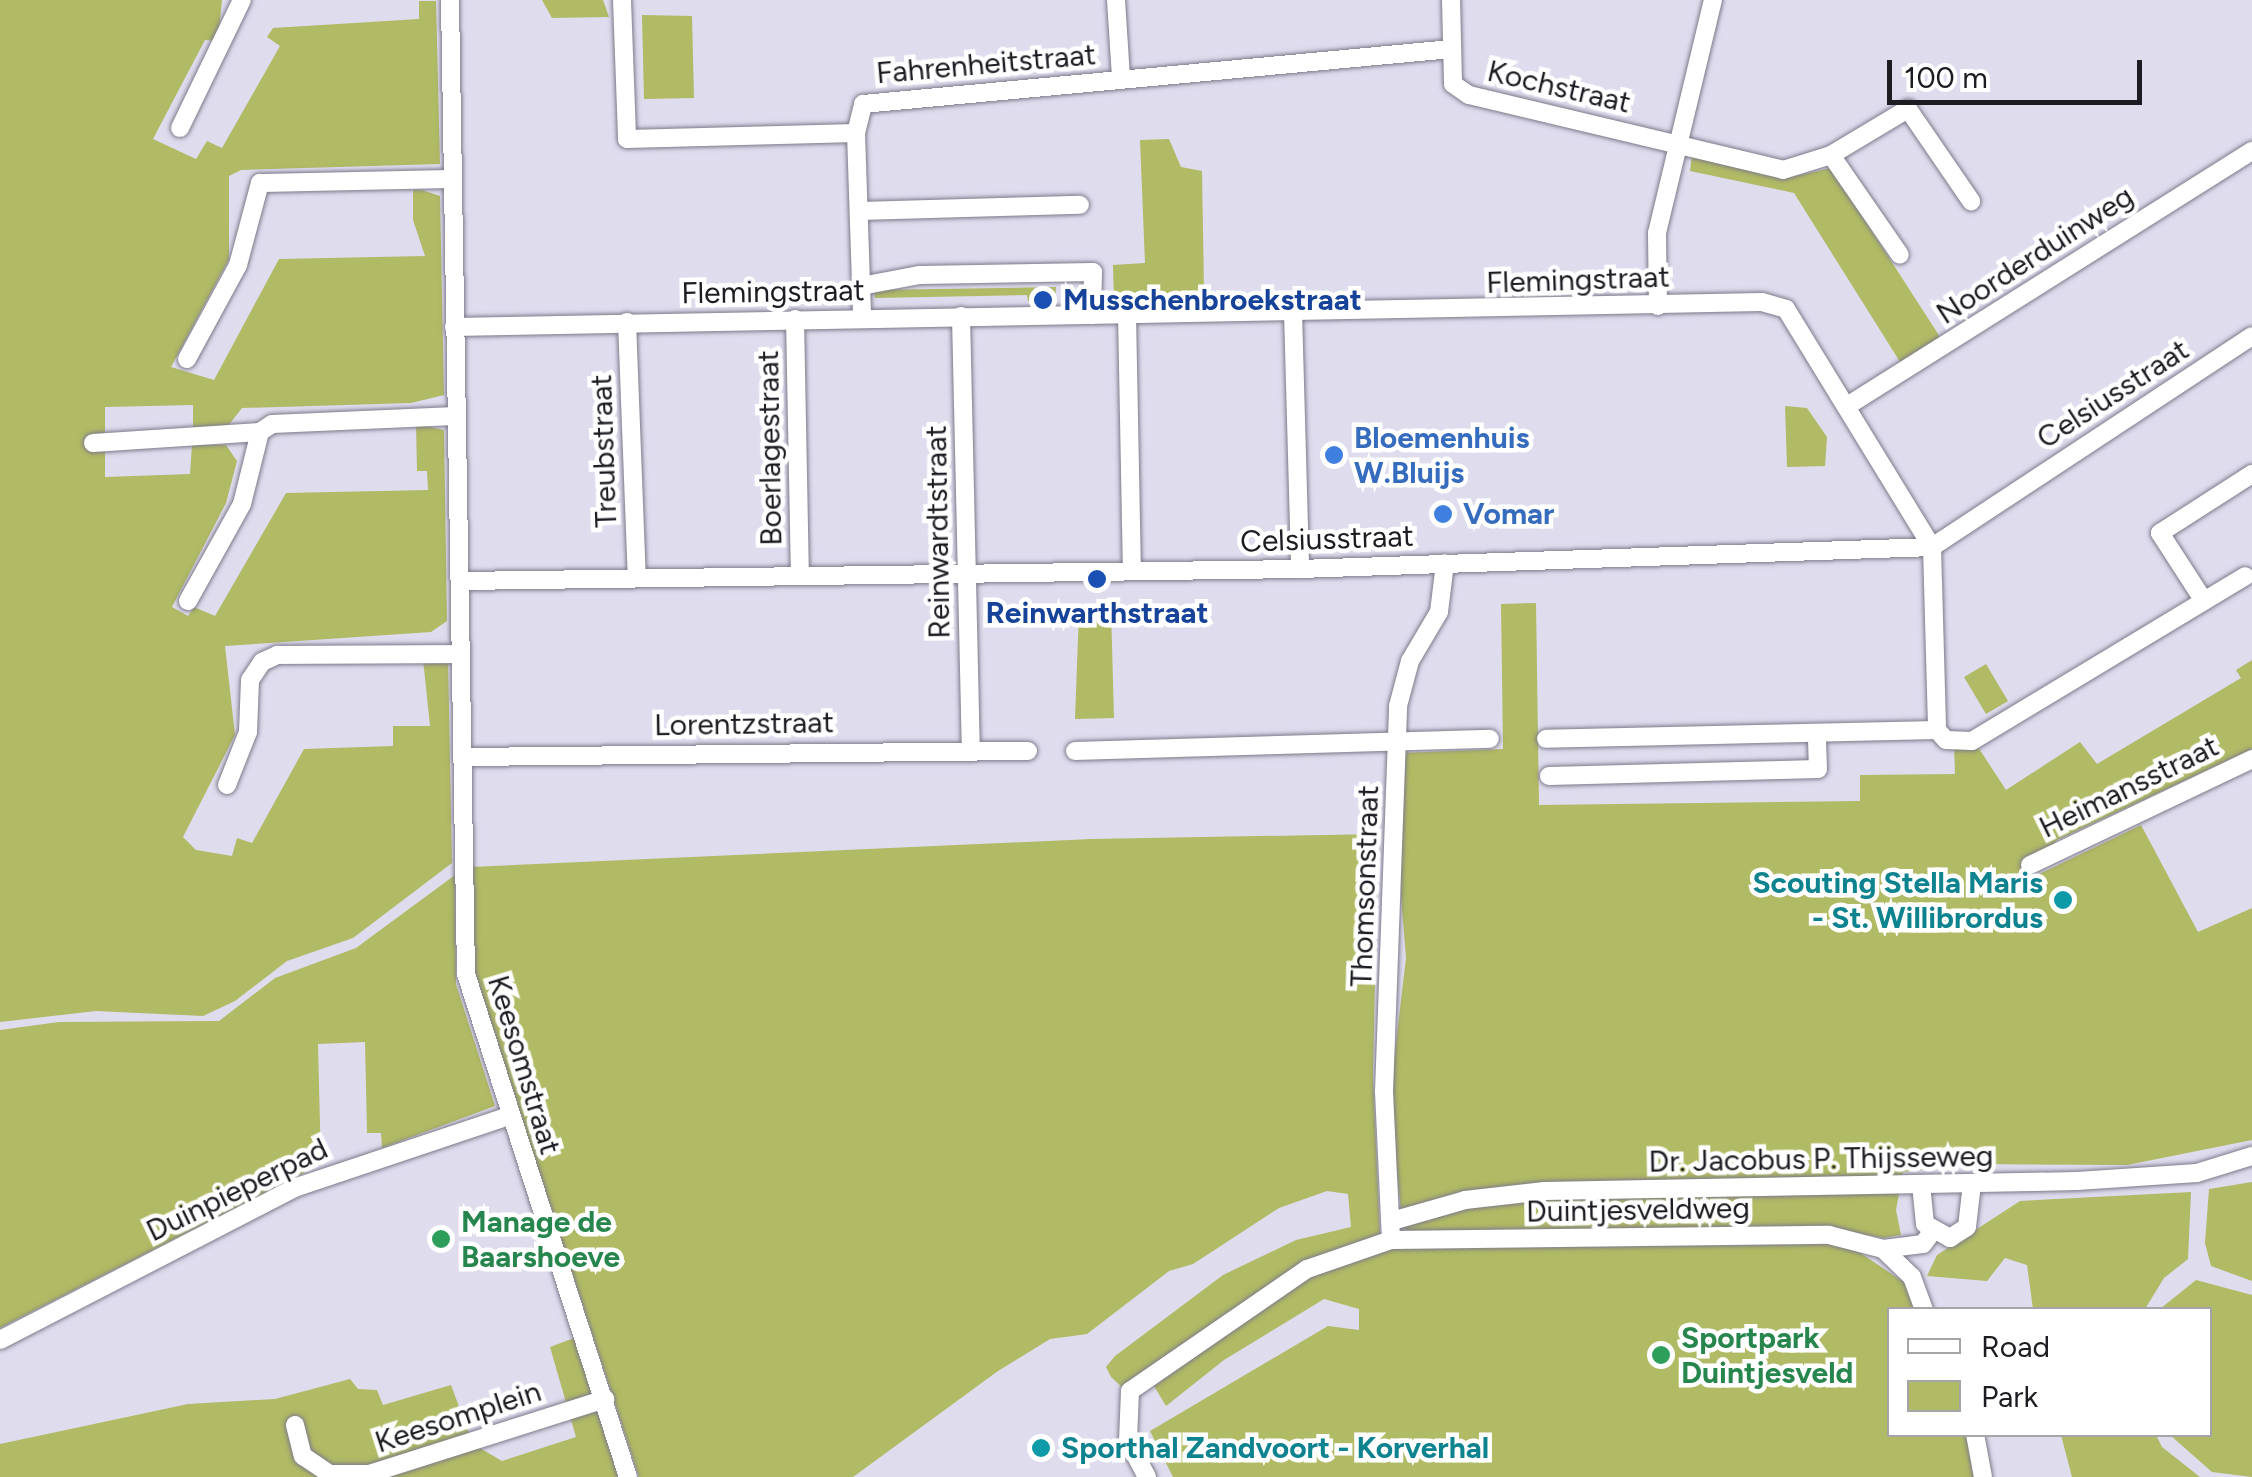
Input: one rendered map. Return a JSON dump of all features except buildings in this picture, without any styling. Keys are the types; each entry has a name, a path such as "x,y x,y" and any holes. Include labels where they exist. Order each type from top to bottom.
{"street":[{"path":"180,128 242,0"},
{"name":"Keesomstraat","path":"450,0 466,974 628,1477"},
{"path":"623,0 626,139 856,133 862,318"},
{"path":"1116,0 1121,78"},
{"name":"Kochstraat","path":"1451,0 1453,84 1468,95 1678,143"},
{"path":"1658,306 1657,234 1713,0"},
{"name":"Fahrenheitstraat","path":"856,133 863,104 1451,49"},
{"path":"1678,143 1783,170 1831,156 1908,109 1971,200"},
{"name":"Noorderduinweg","path":"1848,406 2252,150"},
{"path":"1831,156 1900,255"},
{"path":"188,359 238,265 260,182 452,179"},
{"path":"860,211 1080,206"},
{"name":"Flemingstraat","path":"861,286 920,275 1093,272 1092,315"},
{"name":"Flemingstraat","path":"454,327 1762,302 1786,309 1932,547"},
{"path":"1293,312 1300,569"},
{"path":"1127,314 1132,571"},
{"name":"Reinwardtstraat","path":"961,316 971,747"},
{"name":"Boerlagestraat","path":"796,320 800,576"},
{"name":"Treubstraat","path":"627,322 636,578"},
{"name":"Celsiusstraat","path":"460,581 965,570 1300,569 1932,547 2252,336"},
{"path":"92,444 260,432 272,424 455,416"},
{"path":"188,601 242,504 260,432"},
{"path":"2204,601 2160,532 2252,474"},
{"path":"1932,547 1937,730 1946,740 1972,741 2246,576"},
{"name":"Thomsonstraat","path":"1392,1231 1384,1092 1400,739 1406,671 1439,612 1445,563"},
{"path":"227,785 248,732 250,680 262,662 278,655 462,654"},
{"path":"1546,740 1937,730"},
{"path":"1550,776 1818,770 1817,734"},
{"path":"1614,737 1616,774"},
{"path":"1075,751 1490,739"},
{"name":"Lorentzstraat","path":"462,757 971,747 1028,752"},
{"name":"Heimansstraat","path":"2030,866 2252,758"},
{"name":"Duinpieperpad","path":"0,1340 297,1187 510,1116"},
{"name":"Dr. Jacobus P. Thijsseweg","path":"1392,1231 1465,1200 1544,1192 1972,1184 2197,1173 2252,1156"},
{"path":"1912,1278 1923,1260 1927,1238 1921,1184"},
{"name":"Duintjesveldweg","path":"1148,1477 1128,1441 1130,1390 1307,1270 1392,1231 1828,1234 1883,1248 1927,1238 1950,1238 1967,1227 1972,1184"},
{"path":"1883,1248 1912,1278 1923,1307"},
{"name":"Keesomplein","path":"295,1425 303,1456 316,1465 330,1474 368,1474 605,1399"},
{"path":"1976,1437 1983,1477"}],"green space":[{"path":"0,0 222,0 218,41 205,40 153,139 196,159 207,141 222,148 280,46 267,37 273,28 419,19 419,1 436,1 440,164 241,170 229,176 229,259 171,367 214,380 279,259 425,256 413,220 413,190 422,190 440,196 444,395 411,403 242,408 224,431 193,433 193,405 105,407 105,477 190,474 192,445 226,445 237,461 226,503 172,607 188,616 194,607 215,616 286,493 428,490 427,471 417,471 416,424 444,430 447,621 431,632 225,646 235,735 183,837 196,850 232,856 237,838 252,843 304,749 393,746 393,726 430,726 423,659 448,658 452,863 353,938 287,961 235,1001 203,1016 96,1011 0,1022"},
{"path":"542,0 603,0 609,17 552,18"},
{"path":"642,15 692,16 694,98 644,99"},
{"path":"1169,139 1181,167 1202,171 1204,290 1176,292 1176,304 1114,305 1113,265 1145,263 1140,140"},
{"path":"1692,155 1787,178 1831,168 1942,340 1902,365 1794,193 1690,171"},
{"path":"1056,287 1055,300 1028,301 1027,295 875,298 874,290"},
{"path":"1785,406 1807,408 1827,437 1825,466 1787,467"},
{"path":"1536,603 1539,805 1860,801 1860,775 1955,774 1954,744 1976,744 2006,790 2080,742 2097,764 2241,678 2236,670 2252,660 2252,749 2057,840 2029,871 2033,877 2141,825 2198,932 2252,908 2252,1140 2127,1165 1970,1164 1903,1172 1896,1210 1901,1235 1884,1238 1824,1228 1415,1234 1403,1228 1389,1102 1406,958 1396,833 1399,753 1503,749 1501,604"},
{"path":"1111,609 1114,718 1075,719 1079,611"},
{"path":"1986,664 2008,701 1986,714 1964,677"},
{"path":"1378,834 1373,1078 1380,1236 1313,1258 1124,1389 1106,1367 1115,1356 1223,1275 1296,1240 1351,1227 1348,1194 1327,1191 1279,1208 1193,1264 1169,1271 1087,1334 1050,1339 998,1371 853,1477 639,1477 474,974 471,867 1091,839"},
{"path":"455,875 456,984 495,1106 382,1148 381,1133 367,1133 365,1042 318,1044 321,1164 0,1328 0,1030 59,1022 219,1021 275,978 356,948"},
{"path":"2252,1182 2252,1281 2211,1266 2205,1243 2209,1189"},
{"path":"2191,1192 2188,1259 2164,1278 2146,1307 2033,1307 2027,1265 2005,1258 1987,1281 1927,1276 1937,1255 2020,1201"},
{"name":"Sportpark Duintjesveld","path":"1847,1244 1908,1285 1914,1307 1887,1307 1887,1437 1971,1437 1980,1477 1173,1477 1150,1431 1328,1326 1359,1330 1359,1309 1324,1299 1224,1360 1166,1406 1154,1386 1311,1274 1390,1249"},
{"path":"2196,1280 2252,1295 2252,1477 2212,1472 2172,1437 2212,1437 2212,1307 2162,1307"},
{"path":"574,1338 620,1477 0,1477 0,1444 188,1404 275,1399 350,1379 358,1389 377,1390 383,1405 451,1385 473,1444 502,1461 576,1437 550,1347"},
{"path":"2062,1437 2157,1437 2162,1447 2200,1477 2072,1477"}],"place":[{"name":"Musschenbroekstraat","path":"1043,300"},
{"name":"Bloemenhuis W.Bluijs","path":"1334,455"},
{"name":"Vomar","path":"1443,514"},
{"name":"Reinwarthstraat","path":"1097,579"},
{"name":"Scouting Stella Maris - St. Willibrordus","path":"2063,900"},
{"name":"Manage de Baarshoeve","path":"441,1239"},
{"name":"Sportpark Duintjesveld","path":"1661,1355"},
{"name":"Sporthal Zandvoort - Korverhal","path":"1041,1448"}]}
